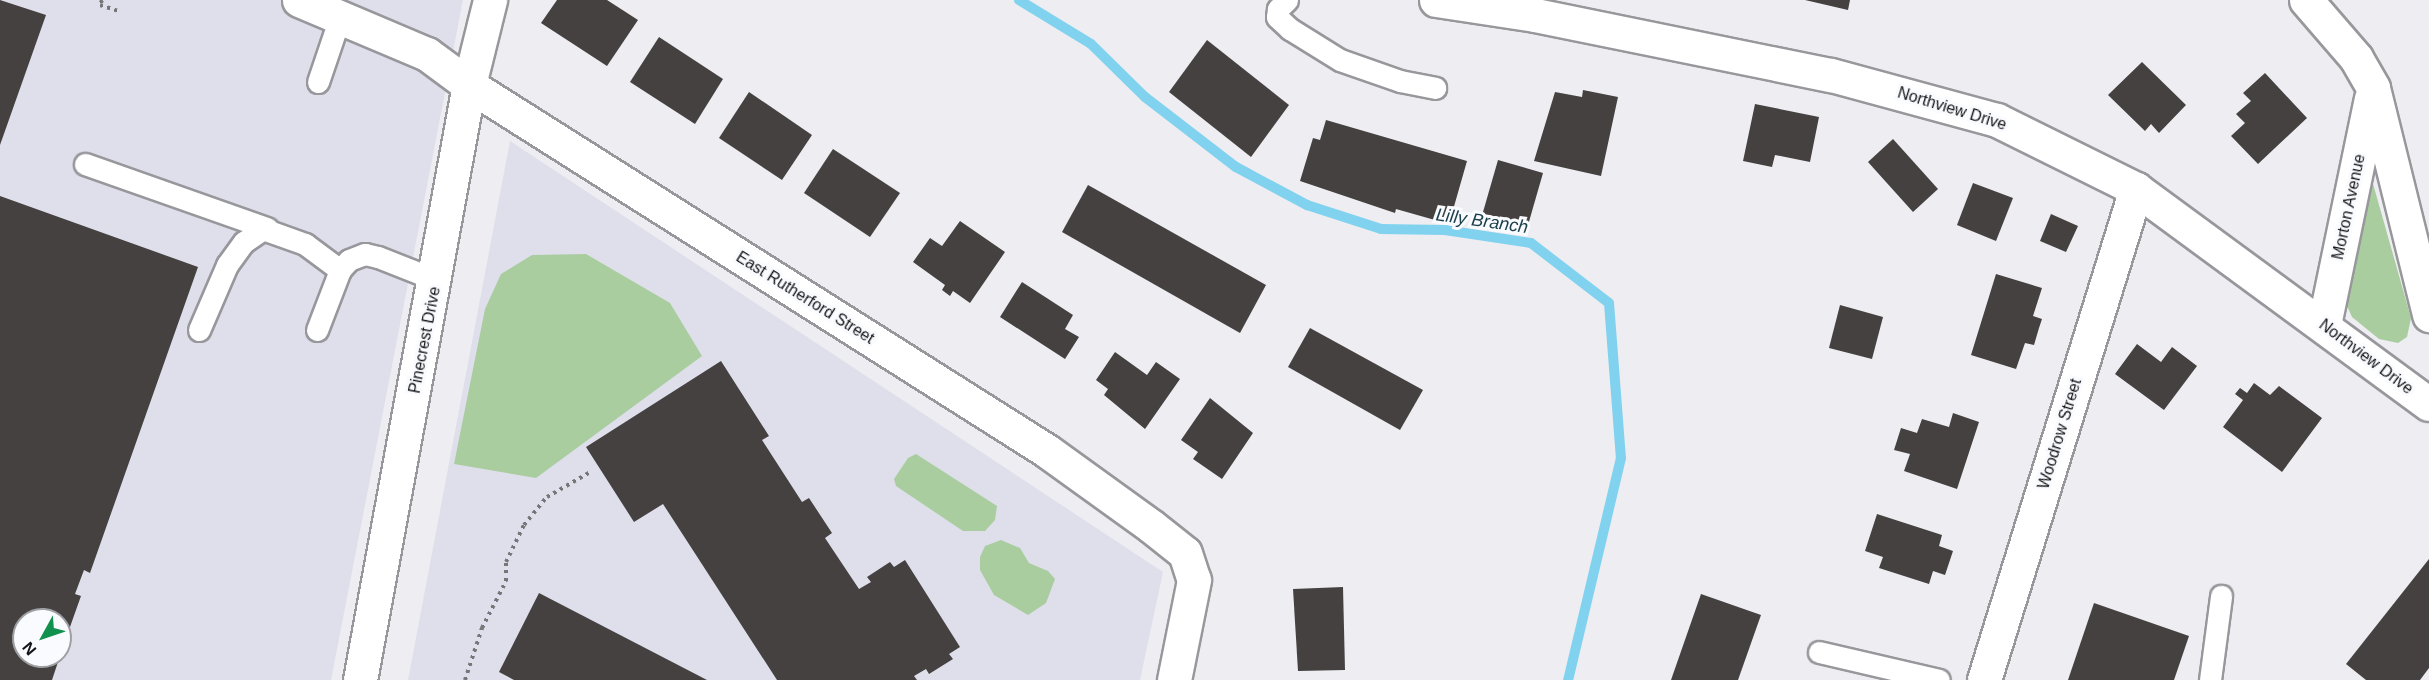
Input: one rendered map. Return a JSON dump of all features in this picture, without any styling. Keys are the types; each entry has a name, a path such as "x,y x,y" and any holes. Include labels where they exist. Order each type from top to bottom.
{"street":[{"name":"East Rutherford Street","path":"299,0 427,54 469,85 1047,451 1185,553 1194,580 1174,680"},
{"name":"Pinecrest Drive","path":"360,680 436,280 469,85 490,0"},
{"name":"Northview Drive","path":"1436,0 1535,15 1831,75 1997,120 2136,189 2429,404"},
{"name":"Morton Avenue","path":"2306,0 2356,58 2373,88 2429,315"},
{"name":"Morton Avenue","path":"2324,325 2373,88"},
{"name":"Woodrow Street","path":"1984,680 2136,189"}],"lane":[{"path":"1287,0 1278,9 1277,17 1290,29 1340,60 1400,81 1435,88"},
{"path":"318,82 340,17"},
{"path":"85,164 267,228 305,244 340,270"},
{"path":"200,330 227,265 244,242 267,228"},
{"path":"317,330 340,270 349,260 365,254 436,280"},
{"path":"2210,680 2221,596"},
{"path":"1819,652 1939,680"}],"path":[{"path":"102,0 100,4 118,11"},
{"path":"465,680 482,628 506,581 506,562 524,525 547,497 592,471"}],"shaded area":[{"path":"0,0 463,0 331,680 0,680"},
{"path":"510,141 1163,572 1140,680 408,680"}],"green space":[{"path":"2368,166 2411,318 2407,337 2398,343 2379,339 2352,317 2347,306"},
{"path":"586,254 670,303 702,356 536,478 454,464 485,309 501,274 532,255"},
{"path":"916,454 997,506 995,520 985,531 963,531 896,486 894,479 908,458"},
{"path":"1001,540 1020,548 1029,563 1048,571 1055,579 1046,603 1028,615 994,595 980,570 980,557 985,546"}],"building":[{"path":"0,0 46,15 0,145"},
{"path":"557,0 607,0 638,20 607,66 541,23"},
{"path":"1805,0 1850,0 1848,10"},
{"path":"659,37 723,79 695,124 630,82"},
{"path":"1207,40 1289,105 1251,157 1169,92"},
{"path":"2142,62 2186,105 2159,133 2151,124 2145,131 2108,95"},
{"path":"2265,73 2307,118 2258,164 2231,136 2245,123 2236,114 2251,101 2243,93"},
{"path":"1583,90 1618,97 1601,176 1534,161 1555,92 1582,97"},
{"path":"749,92 812,135 782,180 719,138"},
{"path":"1755,104 1819,117 1810,162 1775,155 1772,167 1743,161"},
{"path":"1326,120 1467,161 1449,224 1396,209 1395,213 1300,181 1313,138 1320,140"},
{"path":"1893,139 1938,189 1913,212 1868,162"},
{"path":"833,149 900,193 870,237 804,193"},
{"path":"1498,160 1543,173 1526,232 1481,219"},
{"path":"1973,183 2013,198 1996,241 1957,225"},
{"path":"1088,185 1266,285 1240,333 1062,232"},
{"path":"0,196 198,267 90,573 84,570 75,594 81,596 72,621 72,608 12,608 12,668 56,668 52,680 0,680"},
{"path":"2051,214 2078,226 2066,252 2040,241"},
{"path":"960,221 1005,252 970,303 953,291 950,296 942,290 945,285 913,262 930,238 942,246"},
{"path":"1996,274 2042,288 2033,316 2042,319 2034,345 2025,343 2016,369 1971,355"},
{"path":"1022,282 1073,315 1065,329 1079,337 1065,359 1000,317"},
{"path":"1840,305 1883,317 1872,359 1829,348"},
{"path":"1310,328 1423,390 1400,430 1288,367"},
{"path":"2137,344 2161,362 2172,347 2197,366 2164,410 2115,374"},
{"path":"1115,352 1147,375 1156,362 1180,379 1145,429 1104,395 1108,389 1096,380"},
{"path":"721,361 769,436 762,440 802,502 809,498 832,533 825,538 859,589 871,582 867,577 890,562 894,567 905,560 960,647 949,654 953,659 929,674 926,669 914,676 917,680 777,680 663,504 634,522 586,447"},
{"path":"2254,383 2270,395 2279,386 2322,418 2282,472 2223,427 2243,400 2235,394 2240,388 2247,393"},
{"path":"1210,398 1253,433 1222,479 1193,459 1198,452 1181,440"},
{"path":"1953,413 1979,422 1957,489 1904,471 1910,454 1894,450 1901,428 1917,433 1922,419 1949,427"},
{"path":"1877,514 1942,535 1939,546 1953,551 1945,575 1933,571 1929,584 1879,568 1883,557 1865,551"},
{"path":"2429,559 2429,668 2420,680 2366,680 2346,664"},
{"path":"1343,587 1345,670 1298,671 1293,589"},
{"path":"539,593 707,680 514,680 499,672"},
{"path":"1701,594 1761,615 1738,680 1671,680"},
{"path":"2094,603 2189,636 2174,680 2068,680"}],"waterway":[{"name":"Lilly Branch","path":"1019,0 1091,44 1145,97 1236,167 1307,205 1381,229 1445,230 1531,243 1609,303 1621,458 1568,680"}]}
